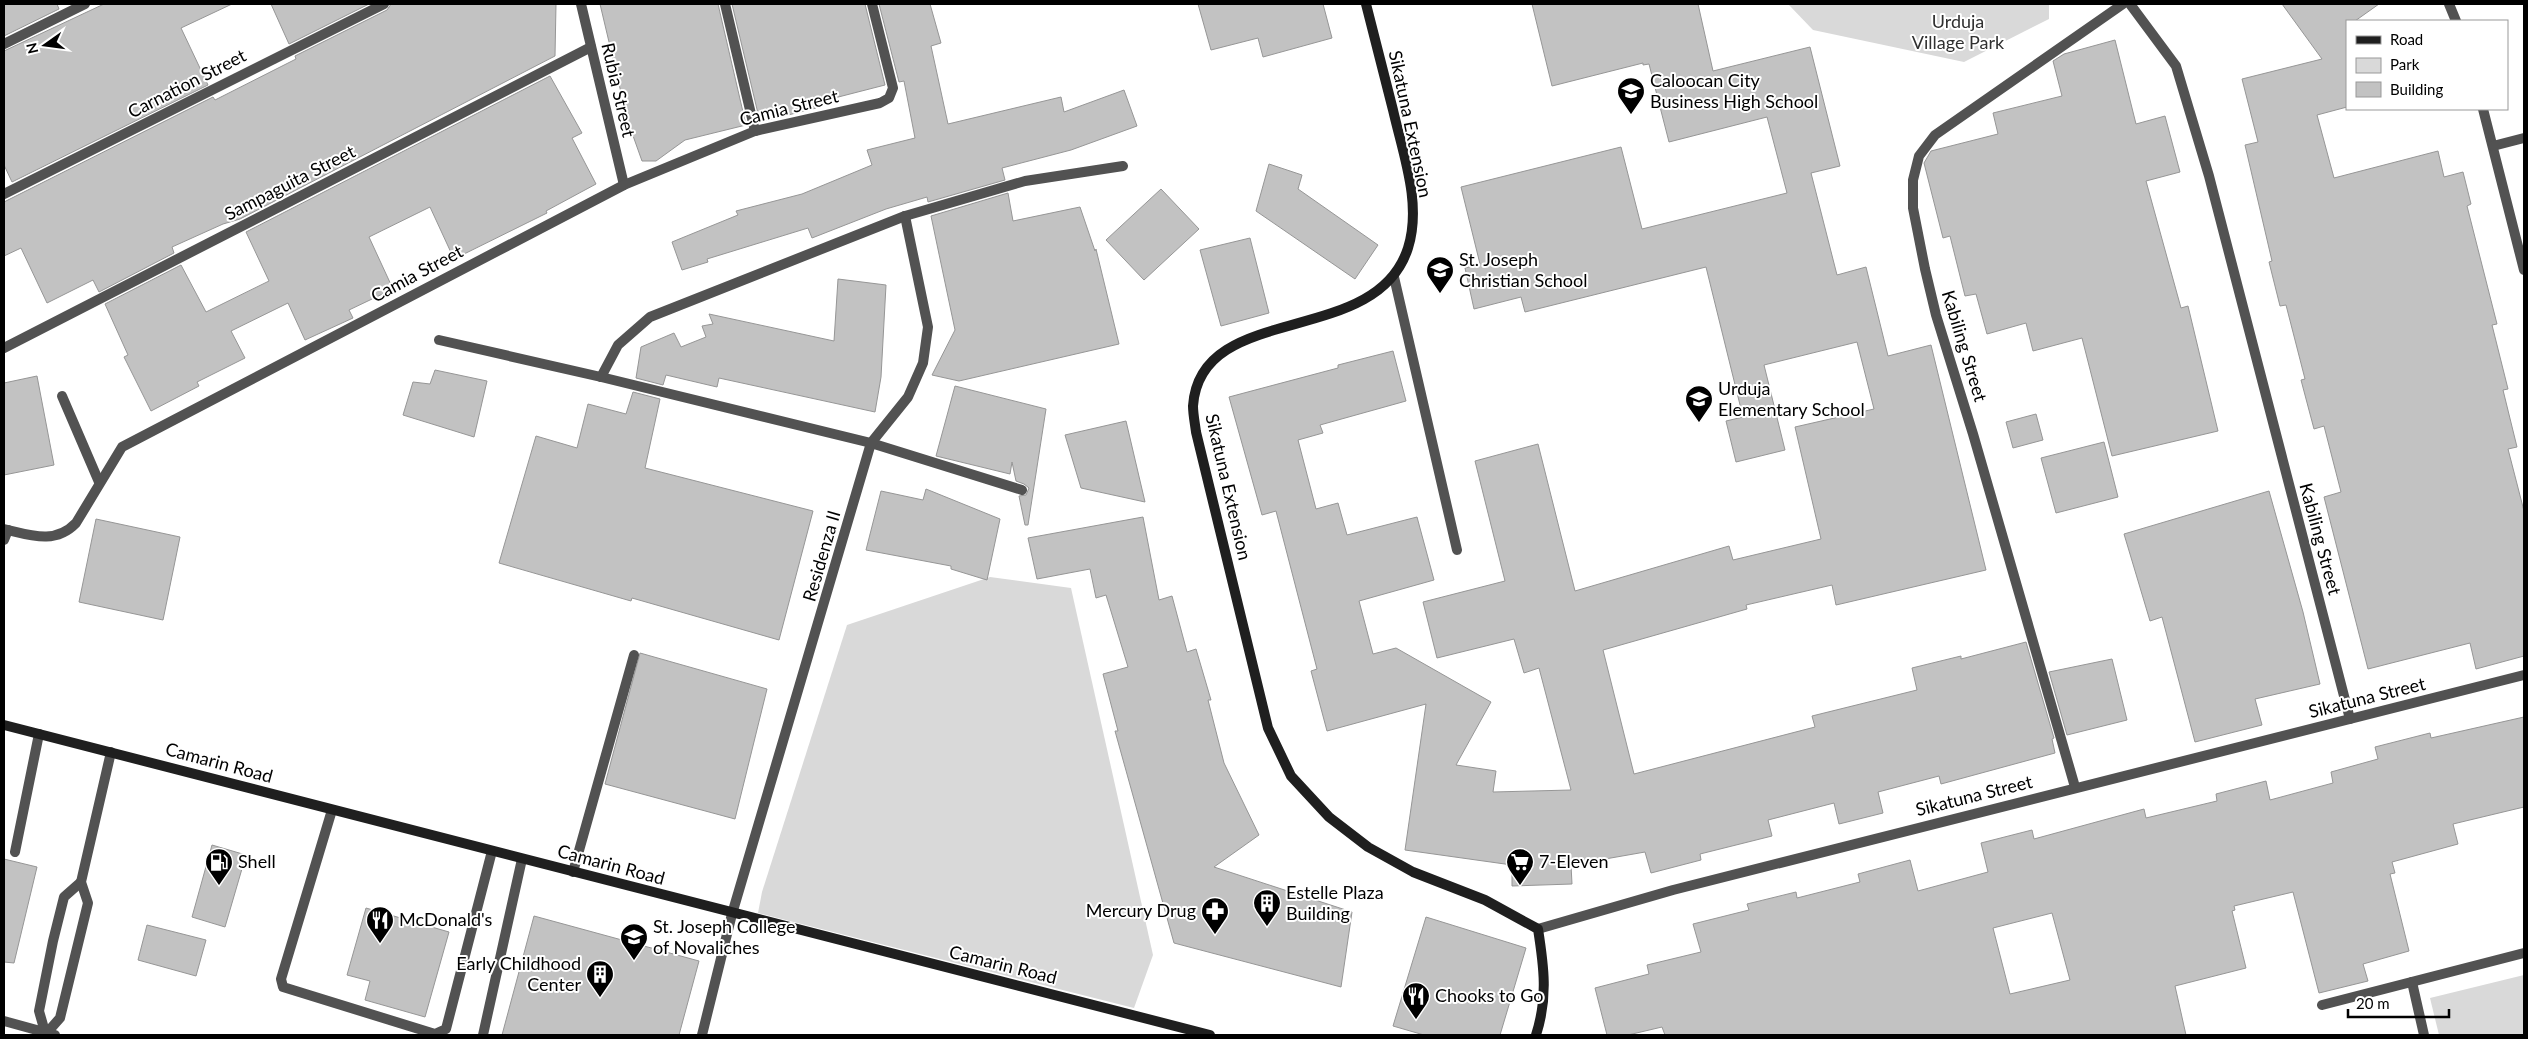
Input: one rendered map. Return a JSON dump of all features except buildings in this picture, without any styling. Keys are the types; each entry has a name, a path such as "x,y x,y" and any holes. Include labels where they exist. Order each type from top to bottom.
{"street":[{"path":"4,44 85,4"},
{"name":"Carnation Street","path":"4,194 384,4"},
{"name":"Rubia Street","path":"581,4 624,185"},
{"path":"725,4 755,130"},
{"name":"Camia Street","path":"6,529 54,537 67,532 76,523 99,482 122,447 624,185 755,130 880,103 889,98 894,88 872,4"},
{"name":"Sikatuna Extension","path":"1366,4 1408,174 1413,212 1408,248 1394,277 1375,293 1354,306 1242,341 1216,357 1200,378 1193,406 1196,432 1268,728 1291,776 1329,817 1368,846 1413,872 1485,900 1538,929"},
{"name":"Kabiling Street","path":"2075,787 1973,434 1936,315 1913,208 1913,180 1919,156 1935,135 2123,4"},
{"name":"Kabiling Street","path":"2130,4 2176,66 2209,176 2350,719"},
{"path":"2449,4 2456,20"},
{"name":"Sampaguita Street","path":"4,348 591,47"},
{"path":"2483,110 2524,270"},
{"path":"2493,146 2524,138"},
{"path":"601,377 618,345 650,317 905,216 1025,181 1123,166"},
{"name":"Residenza II","path":"702,1035 732,914 871,443 908,397 924,363 928,327 905,216"},
{"path":"1394,277 1457,550"},
{"path":"439,340 601,377 871,443 1022,490"},
{"path":"62,396 99,482"},
{"path":"4,540 6,529"},
{"path":"573,872 634,655"},
{"name":"Sikatuna Street","path":"1538,929 1673,890 2524,675"},
{"name":"Camarin Road","path":"4,725 732,914 1210,1035"},
{"path":"15,852 39,734"},
{"path":"48,1034 60,1018 88,903 81,882 111,752"},
{"path":"332,810 281,978 283,986 288,990 340,1003 435,1034 446,1029 492,851"},
{"path":"482,1035 522,859"},
{"path":"48,1034 39,1011 64,897 81,882"},
{"path":"1536,1035 1545,977 1538,929"},
{"path":"2322,1005 2524,953"},
{"path":"2412,982 2424,1035"},
{"path":"4,1021 48,1034"}],"green space":[{"name":"Urduja Village Park","path":"1788,4 2049,4 2049,19 1964,62 1813,30"},
{"path":"990,577 1071,588 1153,955 1134,1008 758,913 762,892 847,625"},
{"path":"2524,975 2524,1035 2439,1035 2430,998"}],"place":[{"name":"Caloocan City Business High School","path":"1631,115"},
{"name":"St. Joseph Christian School","path":"1440,294"},
{"name":"Urduja Elementary School","path":"1699,423"},
{"name":"Shell","path":"219,886"},
{"name":"7-Eleven","path":"1520,886"},
{"name":"Estelle Plaza Building","path":"1267,927"},
{"name":"Mercury Drug","path":"1215,935"},
{"name":"McDonald's","path":"380,944"},
{"name":"St. Joseph College of Novaliches","path":"634,961"},
{"name":"Early Childhood Center","path":"600,998"},
{"name":"Chooks to Go","path":"1416,1020"}]}
